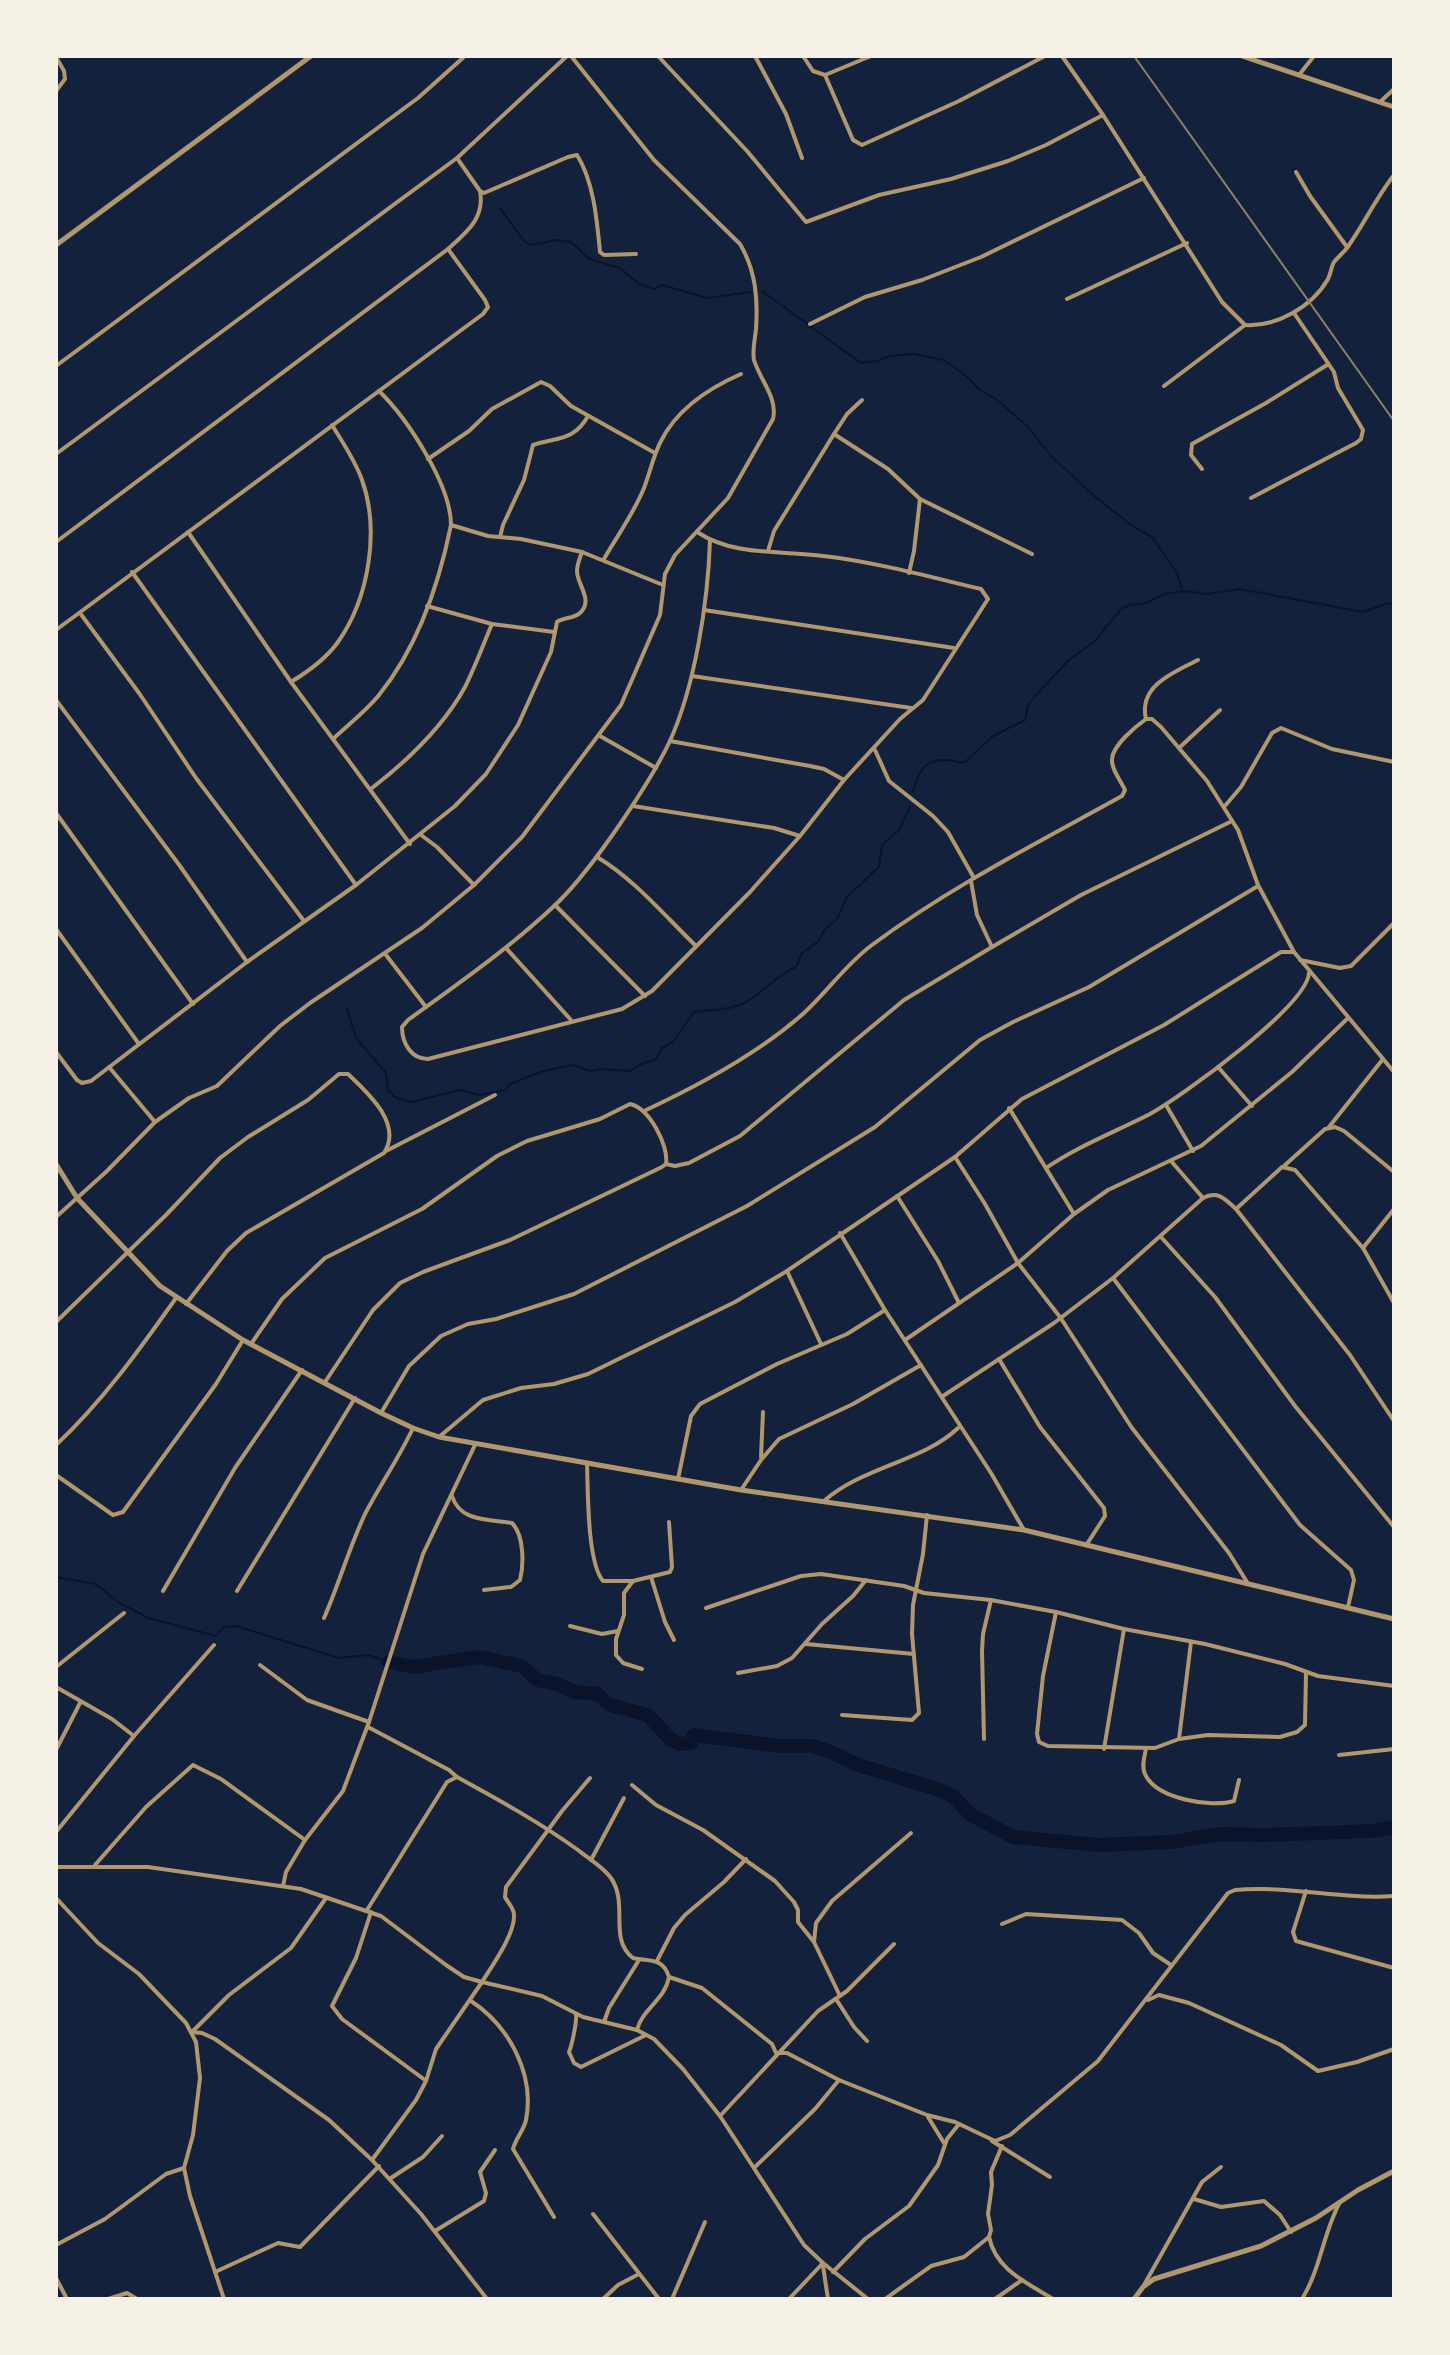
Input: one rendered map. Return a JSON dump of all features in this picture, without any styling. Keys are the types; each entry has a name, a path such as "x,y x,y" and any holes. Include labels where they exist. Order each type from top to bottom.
{"street":[{"path":"56,245 311,56"},
{"path":"56,366 418,98 465,56"},
{"path":"56,454 457,158 569,56 654,160 740,244 754,273 756,311 753,354 775,411 773,419 728,498 675,555 665,574 660,615 633,681 600,736 532,826 474,885 385,955 280,1026 217,1086 189,1098 155,1122 56,1217"},
{"path":"658,56 747,151 806,222 879,195 951,179 1008,161 1103,115"},
{"path":"755,56 786,114 802,158"},
{"path":"803,56 813,71 825,75 871,56"},
{"path":"825,75 853,140 862,145 959,101 1045,56"},
{"path":"1062,56 1187,243 1222,302 1245,325"},
{"path":"1242,56 1394,107"},
{"path":"1299,75 1314,56"},
{"path":"56,57 65,79 56,91"},
{"path":"1380,102 1394,89"},
{"path":"480,191 488,192 577,155 585,170 596,213 600,252 604,255 636,254"},
{"path":"56,542 448,249 480,214 482,204 480,191 457,158"},
{"path":"1296,172 1347,247"},
{"path":"1164,386 1245,325 1267,323 1294,313 1327,280 1335,261 1394,175"},
{"path":"810,324 865,297 922,280 981,257 1144,178"},
{"path":"1067,299 1187,243"},
{"path":"56,630 483,314 488,307 448,249"},
{"path":"1251,498 1361,439 1363,430 1338,388 1334,372 1294,313"},
{"path":"1202,469 1191,455 1192,444 1328,364"},
{"path":"604,559 638,500 665,433 691,403 741,374"},
{"path":"427,460 469,431 492,409 541,382 550,386 571,406 655,453"},
{"path":"334,738 369,706 407,655 427,606 451,525 447,497 401,415 379,391"},
{"path":"768,551 774,531 834,434 847,414 862,400"},
{"path":"500,537 524,480 533,445 571,436 582,427 588,416"},
{"path":"291,682 319,662 337,643 357,606 368,561 368,511 363,481 332,425"},
{"path":"834,434 888,469 920,499 1032,554"},
{"path":"909,573 920,499"},
{"path":"451,525 582,552 663,585"},
{"path":"188,532 291,682 372,788 410,844"},
{"path":"697,532 710,540 747,551 825,556 981,589 986,594 986,603 923,700 911,708 844,780 750,892 645,996 622,1009 440,1057 420,1059 412,1054 402,1027 506,948 555,905 597,857 656,768 670,741 691,676 704,610 710,540"},
{"path":"56,1052 82,1083 91,1081 247,962 410,844 486,774 518,725 542,675 551,652 555,625 560,618 577,616 583,609 586,601 577,573 582,552"},
{"path":"132,572 356,885"},
{"path":"427,606 492,624 554,632"},
{"path":"704,610 954,648"},
{"path":"80,613 196,778 304,921"},
{"path":"372,788 411,754 448,713 463,690 492,624"},
{"path":"1146,719 1146,696 1171,673 1198,660"},
{"path":"691,676 911,708"},
{"path":"56,700 180,866 247,962"},
{"path":"1179,748 1220,710"},
{"path":"1146,719 1157,722 1207,781 1242,839 1258,885 1294,952 1394,1072"},
{"path":"644,1111 709,1078 796,1020 831,988 857,956 932,901 1122,796 1125,790 1112,762 1113,755 1146,719"},
{"path":"1223,807 1241,787 1276,729 1287,730 1332,749 1394,762"},
{"path":"600,736 656,768"},
{"path":"670,741 824,769 844,780"},
{"path":"874,749 889,781 948,832 973,879 977,915 992,947"},
{"path":"633,806 774,828 800,836"},
{"path":"56,813 193,1004"},
{"path":"325,1382 373,1310 400,1283 510,1240 666,1164 689,1163 740,1136 904,1000 1081,895 1232,821"},
{"path":"421,835 474,885"},
{"path":"597,857 648,898 695,945"},
{"path":"381,1413 409,1366 441,1336 468,1324 496,1319 574,1294 747,1206 875,1127 980,1040 1089,987 1258,885"},
{"path":"555,905 645,996"},
{"path":"1300,960 1340,968 1351,966 1394,923"},
{"path":"56,929 139,1044"},
{"path":"506,948 572,1021"},
{"path":"439,1437 483,1400 521,1388 554,1384 608,1366 719,1311 787,1271 955,1157 1009,1108 1031,1094 1164,1025 1281,952 1294,952"},
{"path":"385,955 426,1007"},
{"path":"1046,1168 1166,1105 1218,1067 1259,1034 1299,995 1307,984 1309,971"},
{"path":"905,1340 1018,1263 1074,1214 1108,1190 1193,1151 1292,1072 1348,1018"},
{"path":"1236,1209 1329,1127 1383,1059"},
{"path":"109,1067 155,1122"},
{"path":"1218,1067 1252,1106"},
{"path":"56,1322 220,1158 265,1125 299,1106 343,1072 357,1082 389,1125 391,1136 384,1153"},
{"path":"186,1304 227,1251 246,1233 444,1119 495,1095"},
{"path":"251,1344 282,1299 325,1258 422,1209 483,1165 527,1141 600,1119 630,1104 644,1111 666,1152 666,1164"},
{"path":"1166,1105 1193,1151"},
{"path":"1009,1108 1074,1214"},
{"path":"1329,1127 1344,1131 1394,1172"},
{"path":"955,1157 1018,1263 1060,1317 1132,1428 1229,1553 1247,1582"},
{"path":"1171,1161 1203,1198"},
{"path":"56,1164 77,1198 176,1298 243,1340 381,1413 439,1437 741,1490 1024,1530 1394,1619"},
{"path":"1282,1167 1295,1170 1363,1248 1394,1303"},
{"path":"943,1396 1113,1278 1203,1198 1219,1195 1236,1209 1350,1355 1394,1421"},
{"path":"897,1196 938,1261 959,1303"},
{"path":"1363,1248 1394,1209"},
{"path":"840,1233 1024,1530"},
{"path":"1161,1237 1208,1288 1295,1406 1394,1527"},
{"path":"787,1271 821,1344"},
{"path":"1113,1278 1300,1525 1351,1570 1354,1580 1348,1607"},
{"path":"56,1445 116,1378 176,1298"},
{"path":"678,1479 691,1416 700,1404 847,1334 885,1310"},
{"path":"56,1475 113,1515 123,1512 216,1384 243,1340"},
{"path":"999,1359 1040,1427 1104,1508 1105,1516 1087,1544"},
{"path":"741,1490 779,1439 853,1404 921,1365"},
{"path":"163,1591 242,1458 302,1370"},
{"path":"237,1591 355,1398"},
{"path":"761,1460 763,1412"},
{"path":"824,1501 838,1490 888,1464 942,1441 959,1427"},
{"path":"324,1618 364,1516 413,1428"},
{"path":"283,1886 286,1872 305,1840 343,1791 368,1725 423,1554 475,1445"},
{"path":"587,1464 596,1566 603,1581 633,1581 672,1570 669,1522"},
{"path":"452,1496 457,1509 465,1515 512,1523 517,1528 522,1556 520,1580 511,1587 484,1590"},
{"path":"842,1715 915,1719 919,1713 912,1634 915,1589 927,1515"},
{"path":"706,1608 811,1574 866,1580 1056,1612 1274,1661 1306,1673 1394,1686"},
{"path":"651,1577 674,1640"},
{"path":"738,1673 786,1662 866,1580"},
{"path":"633,1581 624,1593 624,1615 618,1631 616,1655 642,1669"},
{"path":"614,1583 624,1593"},
{"path":"984,1739 982,1643 991,1600"},
{"path":"1056,1612 1042,1685 1037,1734 1039,1742 1048,1746 1155,1748 1179,1739 1208,1735 1280,1737 1301,1730 1305,1725 1306,1673"},
{"path":"56,1667 124,1613"},
{"path":"570,1626 602,1634 618,1631"},
{"path":"1104,1749 1124,1629"},
{"path":"1179,1739 1191,1642"},
{"path":"806,1644 914,1654"},
{"path":"56,1832 214,1645"},
{"path":"260,1665 307,1700 368,1725 549,1829 610,1877 621,1907 619,1933 627,1954 639,1960 657,1961 667,1970 669,1977 664,1995 642,2017 637,2030"},
{"path":"56,1687 112,1719 134,1736"},
{"path":"56,1750 80,1703"},
{"path":"1146,1748 1145,1774 1156,1787 1193,1802 1222,1804 1234,1801 1239,1780"},
{"path":"1339,1755 1394,1749"},
{"path":"95,1865 146,1807 193,1765 221,1779 305,1840"},
{"path":"426,2081 342,2019 332,2006 356,1958 369,1911 447,1782 457,1777"},
{"path":"372,2160 413,2105 426,2081 436,2049 471,2001 503,1947 514,1911 505,1897 506,1887 590,1778"},
{"path":"632,1785 656,1805 703,1830 746,1859 782,1888 798,1910 798,1922 814,1942 854,2027 867,2041"},
{"path":"591,1860 624,1798"},
{"path":"814,1942 816,1923 832,1901 911,1833"},
{"path":"657,1961 674,1928 685,1915 746,1859"},
{"path":"56,1867 148,1867 283,1886 326,1898 369,1911 394,1924 464,1977 542,1996 575,2013 637,2030 660,2045 720,2116 804,2245 868,2299"},
{"path":"989,2140 1000,2140 1010,2135 1098,2061 1228,1893 1261,1888 1369,1897 1394,1896"},
{"path":"1306,1891 1293,1932 1296,1941 1394,1968"},
{"path":"56,1898 98,1943 139,1974 192,2032 199,2053 200,2078 193,2135 184,2168 190,2196 224,2299"},
{"path":"192,2032 229,1995 291,1948 326,1898"},
{"path":"1002,1924 1026,1914 1122,1920 1139,1933 1153,1953 1171,1965"},
{"path":"720,2116 818,2011 838,1998 894,1944"},
{"path":"604,2022 609,2008 639,1960"},
{"path":"669,1977 693,1983 712,1995 772,2044 776,2053"},
{"path":"1147,2000 1159,1995 1189,2003 1281,2045 1315,2070 1357,2062 1394,2049"},
{"path":"471,2001 490,2014 512,2042 527,2092 525,2124 513,2149 554,2217"},
{"path":"575,2013 574,2043 570,2056 581,2067 646,2035"},
{"path":"192,2032 215,2039 329,2120 391,2178 487,2299"},
{"path":"776,2053 787,2053 839,2080 927,2115 959,2124 1002,2146 1050,2177"},
{"path":"755,2167 815,2109 839,2080"},
{"path":"927,2115 945,2144"},
{"path":"833,2272 865,2239 909,2206 938,2165 945,2144 959,2124"},
{"path":"391,2178 423,2157 442,2136"},
{"path":"1002,2146 991,2172 988,2214 992,2253 1022,2280 1053,2299"},
{"path":"435,2231 484,2201 486,2193 480,2172 495,2150"},
{"path":"215,2272 278,2243 300,2247 320,2223 379,2166"},
{"path":"1134,2299 1202,2182 1221,2167"},
{"path":"56,2235 58,2243 105,2219 166,2174 184,2168"},
{"path":"1143,2287 1154,2279 1261,2246 1291,2232 1394,2171"},
{"path":"1193,2198 1221,2207 1264,2201 1280,2215 1291,2232"},
{"path":"1304,2298 1318,2267 1325,2234 1340,2202"},
{"path":"593,2214 659,2299"},
{"path":"672,2299 705,2222"},
{"path":"885,2299 931,2266 964,2257 989,2237"},
{"path":"789,2299 823,2263"},
{"path":"823,2263 828,2299"},
{"path":"603,2299 618,2285 639,2274"},
{"path":"56,2278 67,2299"},
{"path":"995,2299 1022,2280"},
{"path":"108,2299 131,2293 137,2299"}],"waterway":[{"path":"500,208 524,241 531,245 556,240 571,242 589,259 620,268 639,284 655,289 662,285 707,298 751,292"},
{"path":"762,291 861,363 913,354 944,360 1028,427 1052,457 1093,495 1131,525 1152,537 1177,573 1182,589"},
{"path":"913,792 919,774 927,765 938,760 965,762 993,736 1025,720 1028,705 1036,695 1069,660 1096,640 1121,609 1130,605 1183,591 1207,594 1240,589 1363,612 1388,603 1394,605"},
{"path":"347,1009 356,1038 386,1073 388,1090 395,1097 411,1102 459,1090 479,1095 506,1090 510,1084 543,1071 574,1065 589,1071 629,1071 655,1060 662,1048 673,1042 694,1012 744,1003 796,967 802,953 819,941 824,930 837,919 847,897 879,867 882,845 899,830 910,807"},
{"path":"56,1577 96,1584 118,1602 148,1618 216,1636 224,1627 236,1626 339,1658 367,1655 386,1661"},
{"path":"389,1662 413,1667 479,1657 522,1666 537,1680 575,1692 597,1694 610,1705 648,1715 671,1740 680,1744 691,1743 694,1735 779,1746 812,1746 858,1765 953,1796 970,1814 1013,1837 1100,1845 1170,1842 1222,1834 1372,1831 1394,1827"}],"railway":[{"path":"1134,56 1394,421"}]}
